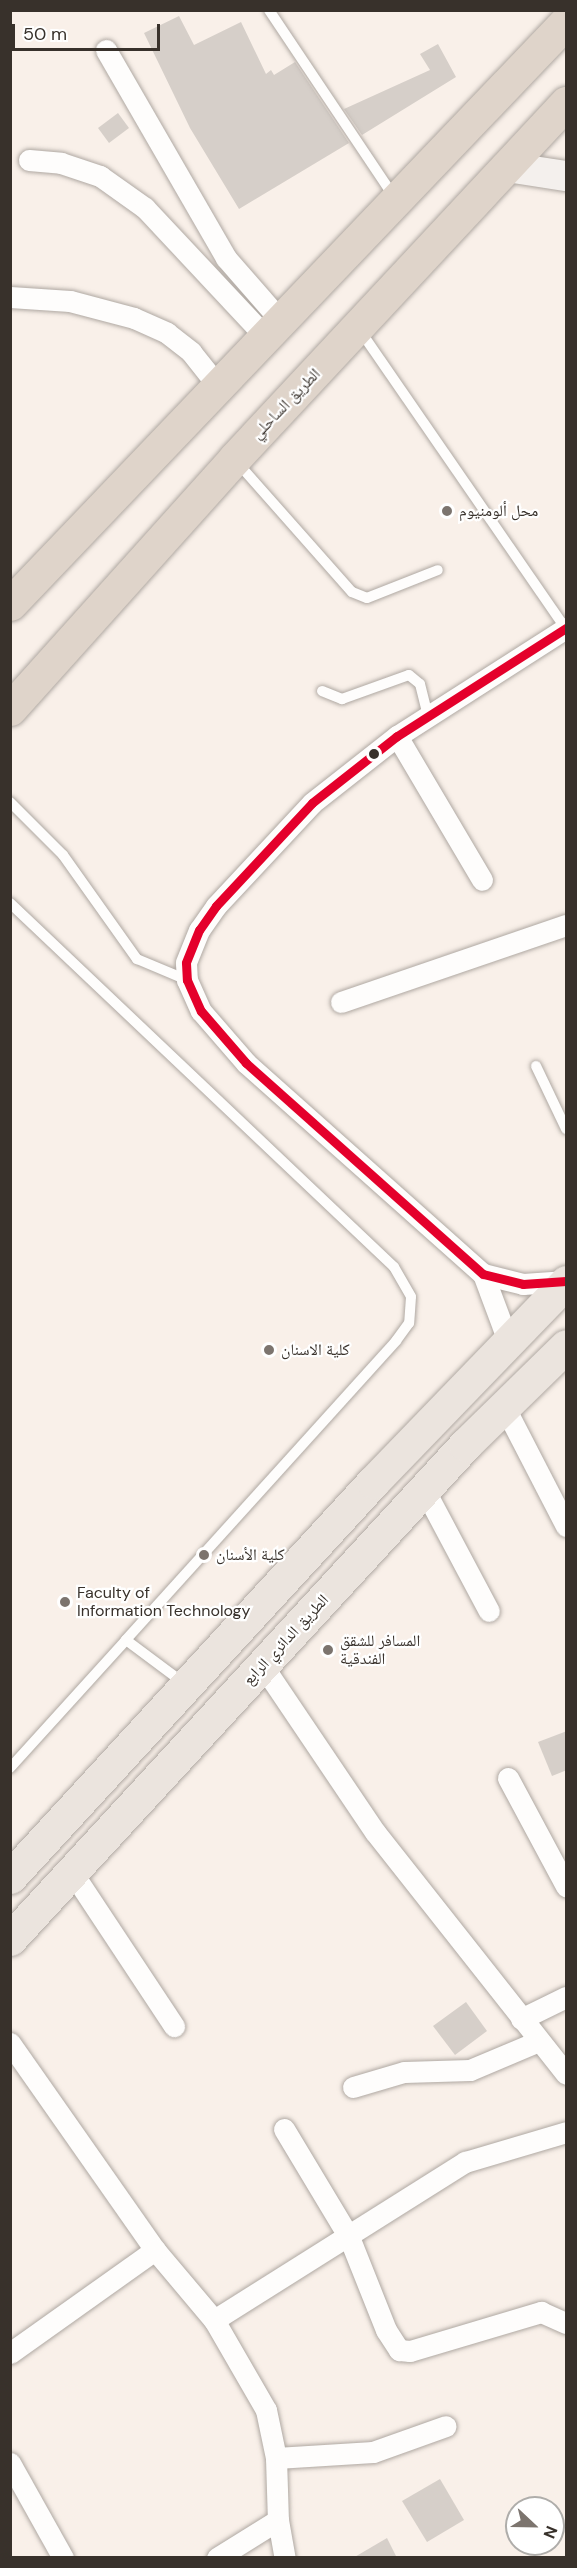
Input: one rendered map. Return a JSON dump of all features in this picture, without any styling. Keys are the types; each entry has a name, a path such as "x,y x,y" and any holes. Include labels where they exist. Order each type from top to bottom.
{"highway":[{"path":"10,604 395,199 559,21"},
{"name":"الطريق الساحلي","path":"10,709 234,459 359,329 567,104"}],"main road":[{"path":"10,1877 373,1482 567,1282"},
{"name":"الطريق الدائري الرابع","path":"10,1940 424,1489 504,1406 567,1346"}],"street":[{"path":"106,50 226,258 272,328"},
{"path":"29,160 61,163 100,176 145,208 272,328"},
{"path":"507,167 567,176"},
{"path":"10,297 70,301 134,318 167,333 190,352 218,386"},
{"path":"566,629 397,736 312,802 243,874 199,930 190,948 186,980 211,1026 246,1063 483,1274 523,1284 567,1282"},
{"path":"397,736 482,880"},
{"path":"341,1002 567,925"},
{"path":"483,1274 508,1341"},
{"path":"504,1406 567,1526"},
{"path":"424,1489 489,1611"},
{"path":"263,1666 375,1832 521,2019 567,2074"},
{"path":"508,1778 567,1886"},
{"path":"72,1872 174,2026"},
{"path":"521,2019 567,1997"},
{"path":"353,2087 404,2072 470,2070 539,2040"},
{"path":"10,2043 154,2250 214,2320 266,2410 276,2458 278,2520 285,2558"},
{"path":"284,2129 349,2237 386,2330 399,2350 410,2351 541,2313 567,2323"},
{"path":"214,2320 465,2162 567,2132"},
{"path":"10,2353 154,2250"},
{"path":"276,2458 373,2452 446,2426"},
{"path":"10,2463 63,2558"},
{"path":"217,2558 278,2520"}],"lane":[{"path":"269,10 395,199"},
{"path":"359,329 566,629"},
{"path":"234,459 352,592 367,598 438,570"},
{"path":"322,692 342,699 409,675 420,684 428,715"},
{"path":"10,802 63,855 137,959 186,980"},
{"path":"10,903 394,1267 411,1297 410,1323 396,1341 10,1768"},
{"path":"536,1066 567,1129"},
{"path":"126,1640 185,1684"}],"building":[{"path":"179,16 194,45 241,22 266,74 271,70 274,75 295,62 349,143 239,209 190,128 144,33"},
{"path":"438,44 456,77 362,135 344,109 430,70 420,54"},
{"path":"118,113 129,128 109,143 98,128"},
{"path":"567,1731 567,1770 552,1776 538,1742"},
{"path":"466,2002 487,2031 455,2055 433,2026"},
{"path":"440,2479 464,2520 427,2542 402,2501"},
{"path":"387,2538 397,2558 353,2558"}],"transit line":[{"path":"566,628 397,736 312,803 216,906 199,930 186,963 187,980 201,1011 246,1063 483,1274 523,1284 566,1281"}],"place":[{"name":"محل ألومنيوم","path":"447,511"},
{"name":"كلية الاسنان","path":"269,1350"},
{"name":"كلية الأسنان","path":"204,1555"},
{"name":"Faculty of Information Technology","path":"65,1602"},
{"name":"المسافر للشقق الفندقية","path":"328,1650"}]}
